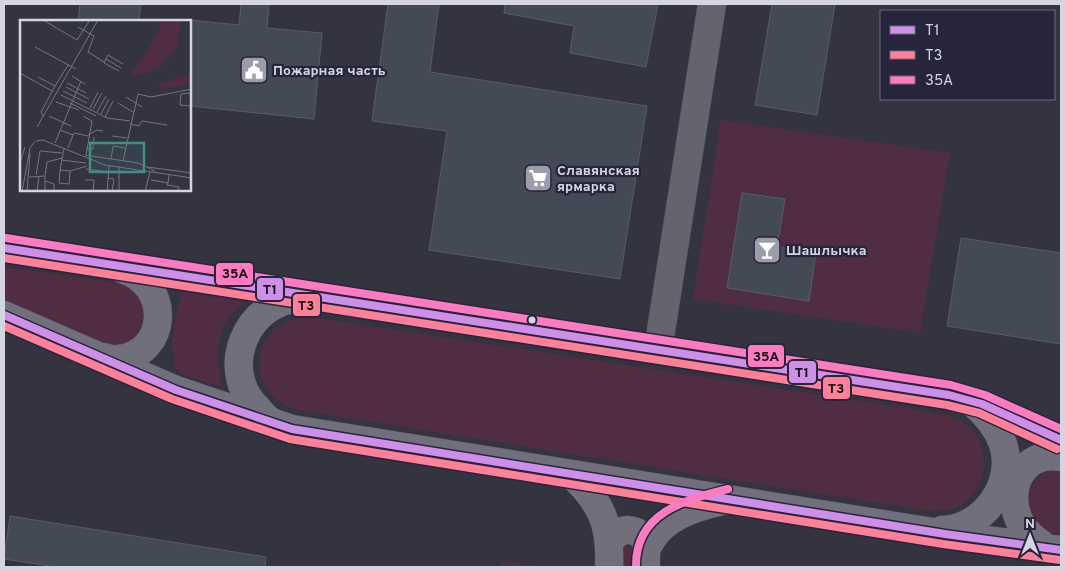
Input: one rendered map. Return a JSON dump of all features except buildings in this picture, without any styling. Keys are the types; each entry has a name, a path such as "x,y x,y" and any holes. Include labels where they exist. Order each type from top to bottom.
{"main road":[{"path":"4,248 961,398 982,404 1061,440"},
{"path":"101,357 118,359 135,354 149,342 158,325 159,310 154,293 144,280 127,270 104,263"},
{"path":"280,426 269,420 251,403 240,380 239,353 248,328 265,310 290,298 313,297"},
{"path":"4,315 176,390 280,426 730,500 1055,550"},
{"path":"927,531 954,530 977,519 996,499 1005,473 1004,446 992,422 972,403 961,398"},
{"path":"1055,550 1032,538 1021,523 1014,502 1014,490 1022,470 1029,463 1040,458 1061,457"},
{"path":"571,474 593,496 599,507 605,522 609,555"},
{"path":"647,556 656,533 667,523 682,513 730,500"},
{"path":"609,555 617,533 627,530 638,533 645,540 647,556"}],"street":[{"path":"658,350 712,4"}],"shaded area":[{"path":"721,120 950,153 920,333 693,299"},
{"path":"4,267 123,284 141,299 145,311 144,323 133,339 116,345 105,344 4,303"},
{"path":"181,292 246,302 231,316 221,334 218,351 222,387 186,376 175,369 173,339"},
{"path":"312,317 944,414 966,424 976,435 981,445 983,457 981,480 969,499 959,506 948,510 928,511 298,410 284,405 271,395 261,375 261,353 270,333 279,326 291,320"},
{"path":"1051,471 1061,472 1061,534 1048,532 1038,525 1030,508 1029,498 1035,481"},
{"path":"623,546 636,548 634,567 621,567"},
{"path":"500,561 550,567 499,567"}],"transit line":[{"name":"35А","path":"6,238 951,385 985,395 1061,429"},
{"name":"Т1","path":"4,248 949,395 982,404 1061,440"},
{"name":"Т3","path":"4,258 947,405 979,413 1057,449"},
{"name":"Т1","path":"4,315 176,390 292,429 945,534 1061,550"},
{"name":"Т3","path":"4,326 172,399 290,439 943,544 1060,560"},
{"name":"35А","path":"636,567 638,549 644,534 653,521 679,504 728,489"}],"place":[{"name":"Пожарная часть","path":"254,70"},
{"name":"Славянская ярмарка","path":"538,178"},
{"name":"Шашлычка","path":"767,250"}]}
